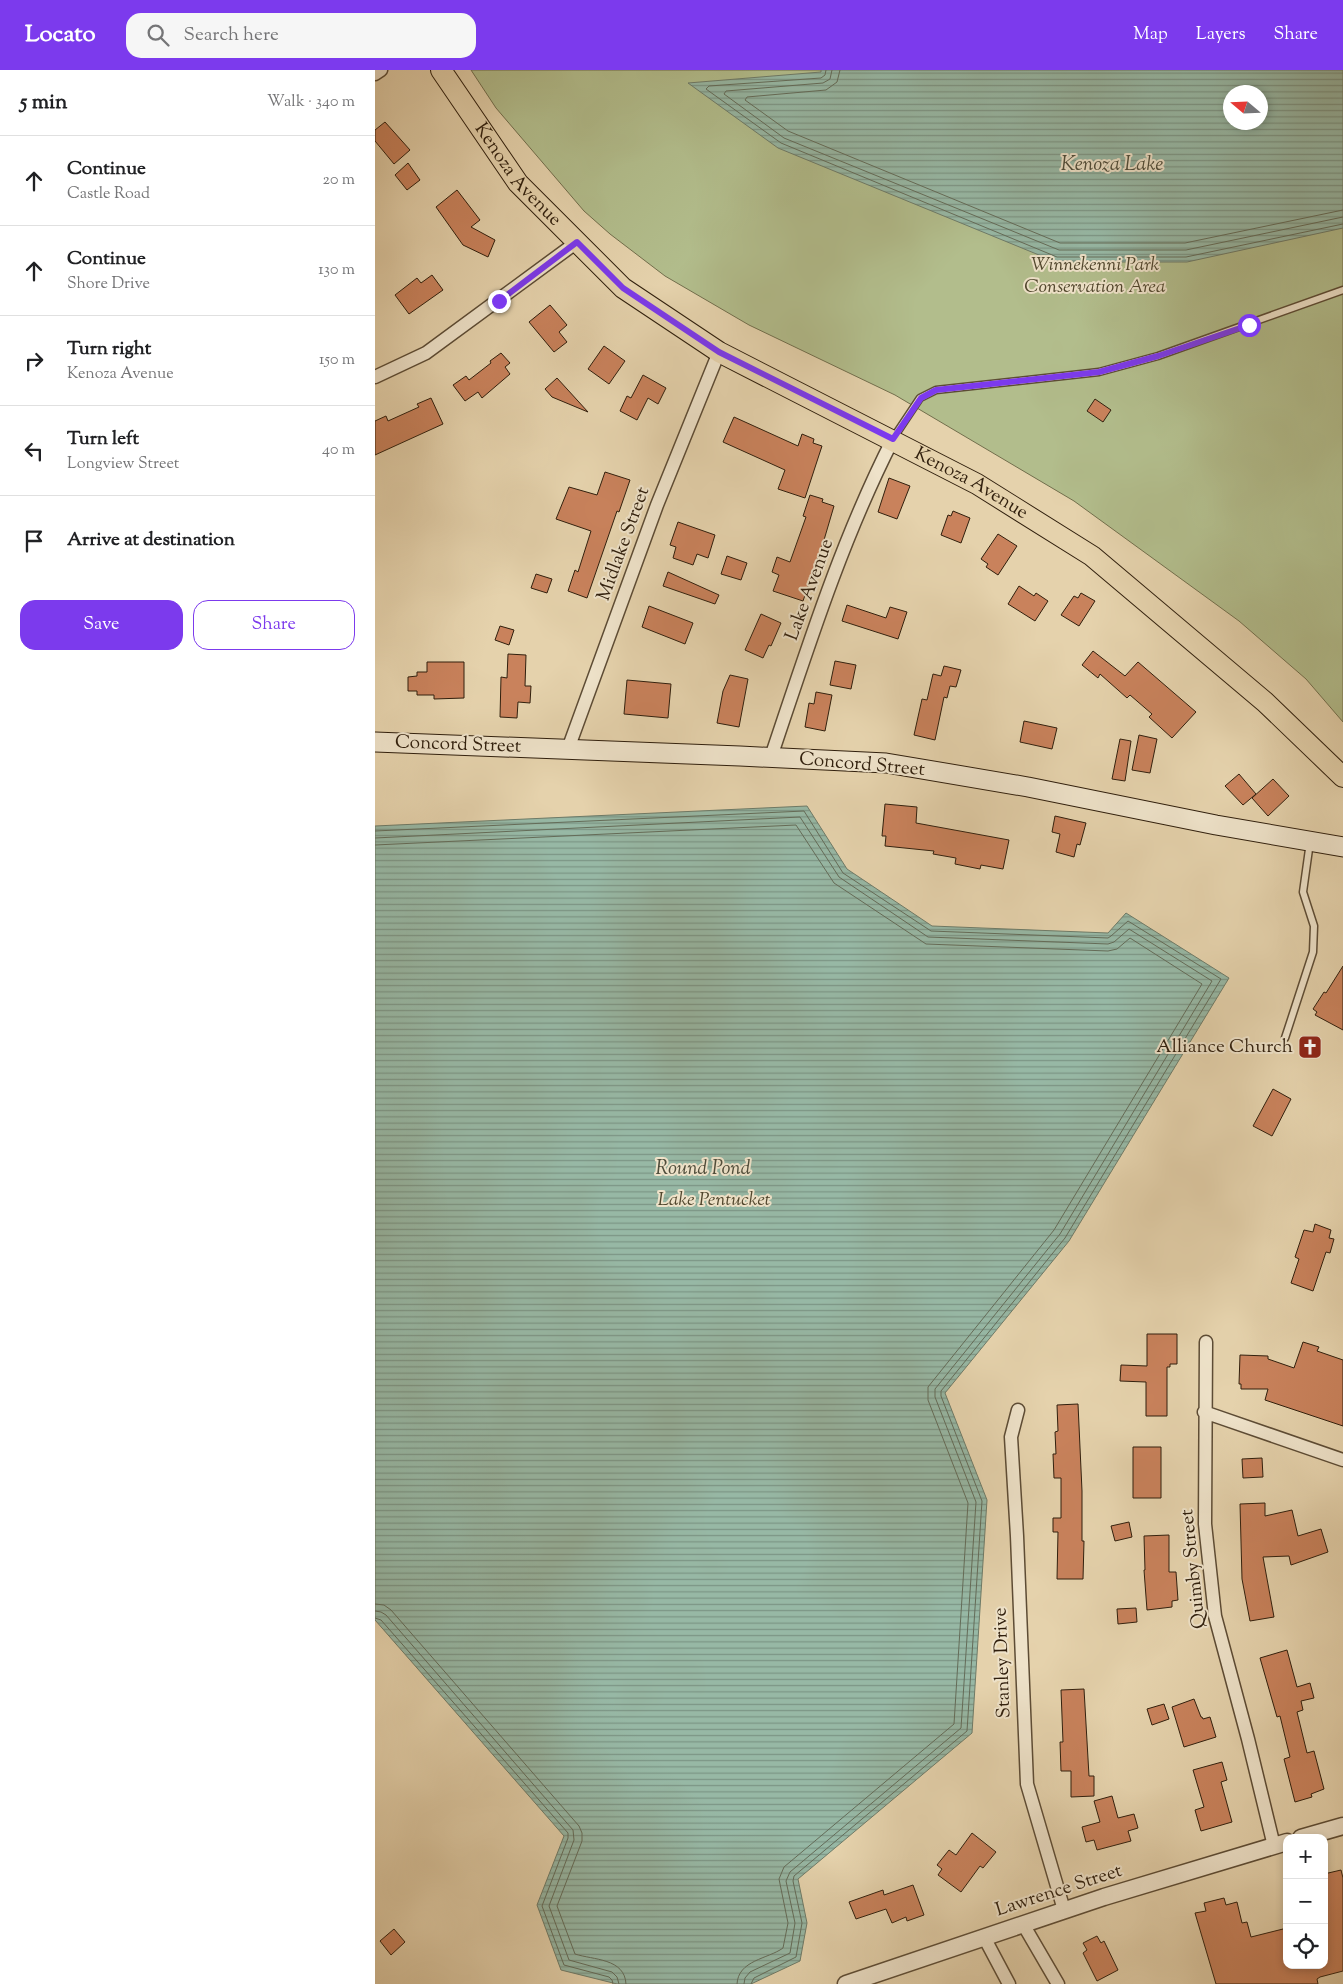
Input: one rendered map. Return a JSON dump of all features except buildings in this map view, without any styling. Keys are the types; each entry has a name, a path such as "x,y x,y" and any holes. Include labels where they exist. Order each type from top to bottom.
{"main road":[{"name":"Kenoza Avenue","path":"441,70 518,183 623,288 719,352 893,439 977,484 1092,556 1265,702 1343,777"},
{"name":"Concord Street","path":"375,742 886,763 1028,787 1216,825 1343,847"}],"street":[{"path":"375,74 381,70"},
{"path":"375,378 426,352 577,242"},
{"name":"Midlake Street","path":"568,749 657,505 719,352"},
{"name":"Lake Avenue","path":"771,757 835,573 869,487 893,439"},
{"name":"Quimby Street","path":"1206,1342 1204,1412 1205,1524 1215,1616 1248,1739 1280,1844"},
{"name":"Stanley Drive","path":"1018,1410 1011,1437 1027,1784 1064,1910"},
{"path":"1204,1412 1343,1460"},
{"path":"1315,1834 1343,1826"},
{"name":"Lawrence Street","path":"846,1984 1064,1910 1280,1844"},
{"path":"1023,1924 1057,1984"},
{"path":"985,1937 1009,1984"}],"lane":[{"path":"893,439 921,398 936,390 1099,372 1196,344 1343,290"},
{"path":"1285,1038 1313,952 1314,926 1303,892 1311,841"}],"green space":[{"name":"Winnekenni Park Conservation Area","path":"471,70 1343,70 1343,722 1306,679 1239,621 1074,501 895,395 749,325 665,276 610,234 584,211 496,108"}],"water":[{"name":"Kenoza Lake","path":"821,70 1343,70 1343,228 1187,262 1056,262 778,148 688,83 821,72"},
{"name":"Round Pond","path":"807,806 847,869 932,926 1108,933 1126,913 1229,978 1069,1241 945,1393 987,1500 972,1733 798,1879 807,1923 800,1961 751,1984 617,1984 561,1970 537,1905 564,1836 375,1620 375,826"}],"place":[{"name":"Alliance Church","path":"1310,1047"}],"route":[{"path":"499,301 577,242 623,288 719,352 893,439 921,398 936,390 1099,372 1158,356 1249,325"}],"park label":[{"name":"Lake Pentucket","path":"714,1200"}]}
